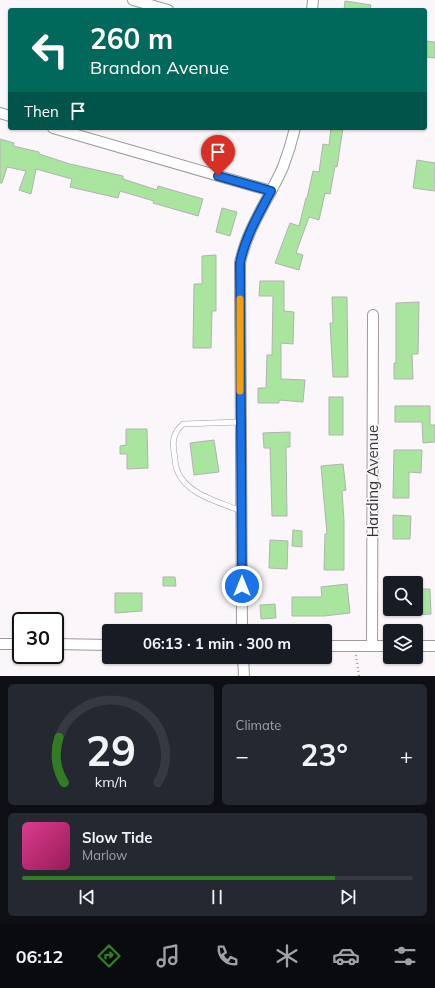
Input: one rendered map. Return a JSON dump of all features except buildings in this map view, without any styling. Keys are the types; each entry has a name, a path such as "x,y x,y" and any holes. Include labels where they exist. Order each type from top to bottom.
{"street":[{"path":"133,0 161,8"},
{"path":"60,130 271,191"},
{"path":"242,624 240,263 243,248 249,234 283,167 294,130"},
{"name":"Harding Avenue","path":"372,646 373,315"},
{"path":"0,644 12,644"},
{"path":"64,644 102,645"},
{"path":"332,646 383,646"},
{"path":"423,646 435,646"},
{"path":"243,664 244,676"}],"lane":[{"path":"241,422 183,424 176,430 172,442 177,470 183,481 193,490 241,511"}],"path":[{"path":"354,646 359,676"}],"slow traffic":[{"path":"240,299 240,391"}],"route":[{"path":"218,176 271,191 249,234 243,248 240,263 242,586"}]}
